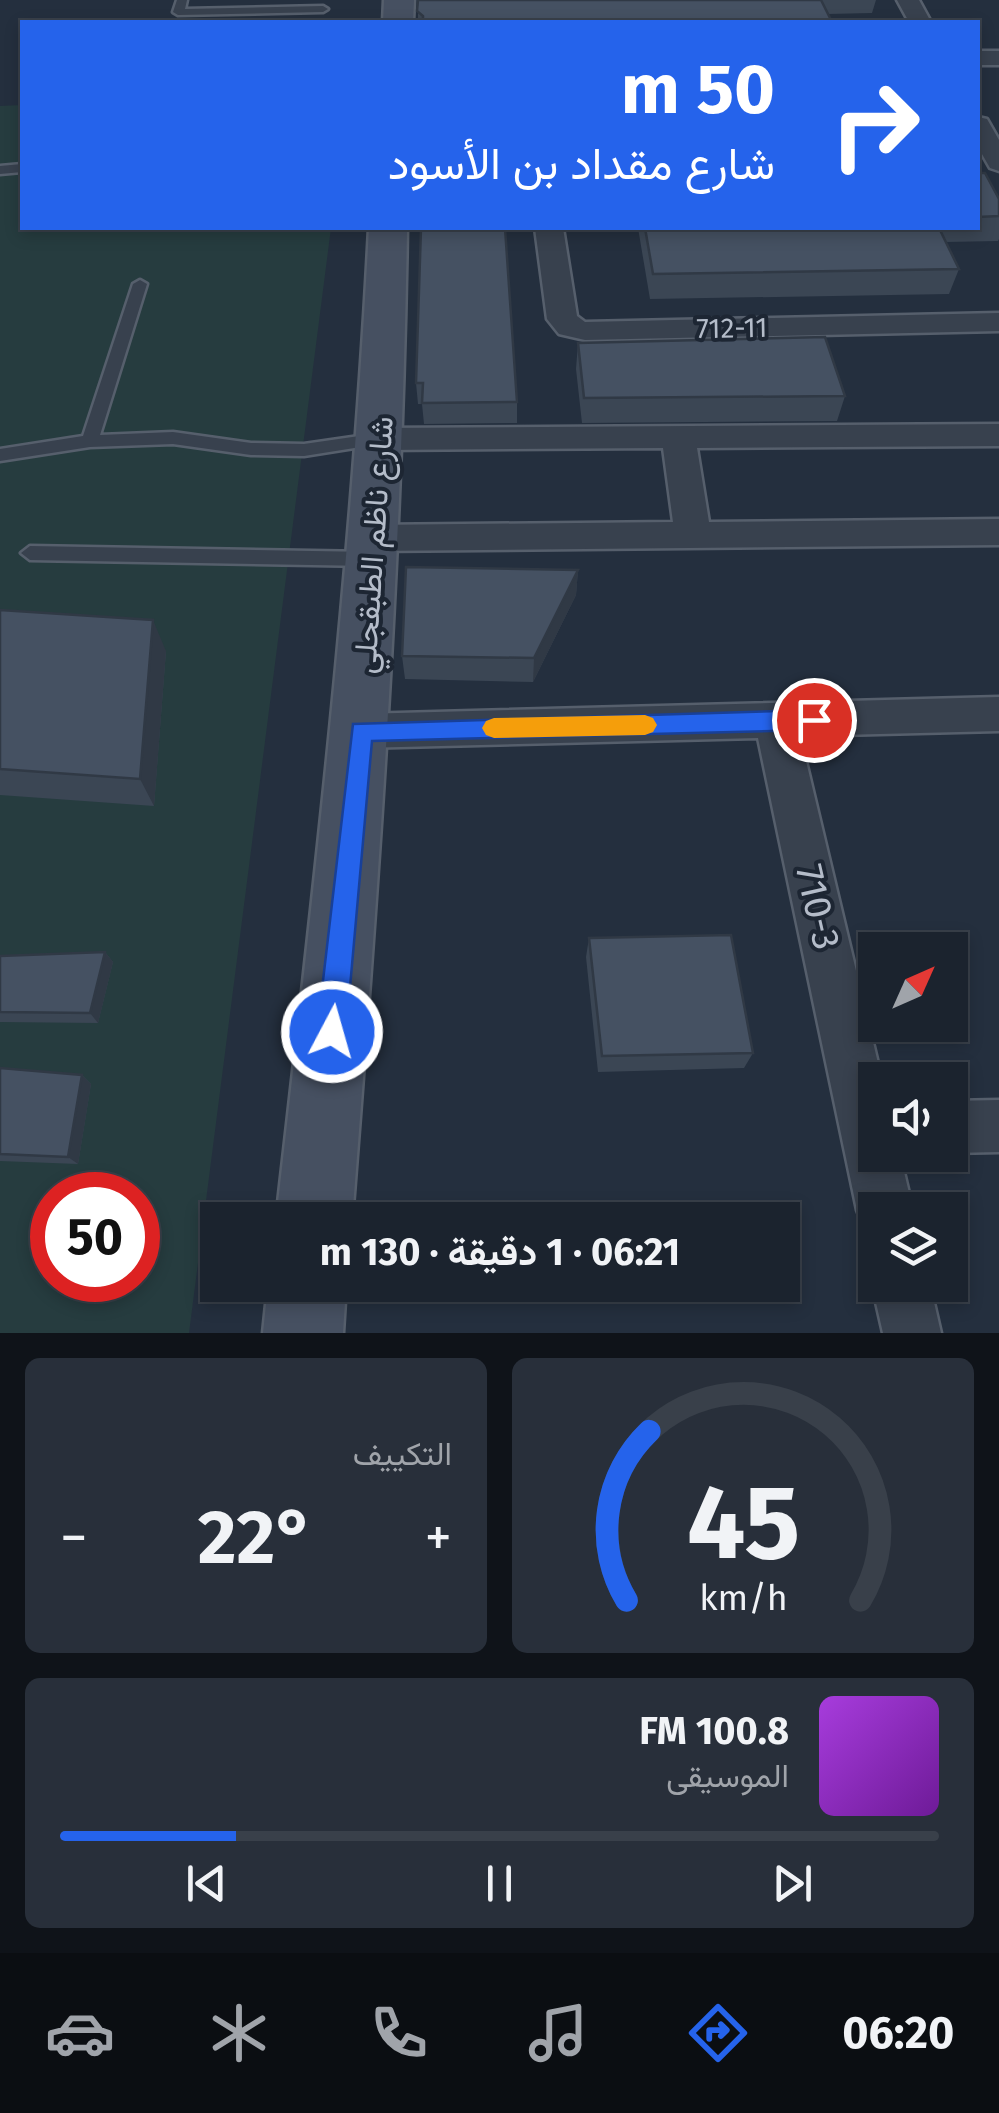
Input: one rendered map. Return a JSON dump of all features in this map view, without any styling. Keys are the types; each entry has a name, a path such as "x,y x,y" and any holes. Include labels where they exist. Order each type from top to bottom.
{"main road":[{"name":"شارع ناظم الطبقجلي","path":"316,1202 361,732 380,439 388,230"},
{"path":"302,1333 305,1302"}],"street":[{"path":"980,128 999,162"},
{"name":"712-11","path":"550,230 562,319 570,328 585,331 999,322"},
{"path":"380,439 999,435"},
{"path":"678,438 693,535"},
{"path":"371,549 693,535 999,532"},
{"path":"361,732 999,714"},
{"name":"710-3","path":"776,722 858,1073"},
{"path":"968,1127 999,1126"},
{"path":"906,1302 912,1333"}],"lane":[{"path":"178,11 324,10"},
{"path":"90,441 140,284"},
{"path":"0,455 90,441 173,438 251,449 304,450 380,439"},
{"path":"30,552 371,549"}],"green space":[{"path":"20,105 20,230 331,230 206,1202 200,1202 200,1247 189,1333 0,1333 0,106"}],"building":[{"path":"418,0 821,0 831,20 423,20 417,11"},
{"path":"980,173 985,173 999,199 999,216 980,217"},
{"path":"421,230 505,230 517,402 422,403 423,383 416,383"},
{"path":"645,230 940,230 959,269 653,274"},
{"path":"825,337 845,396 584,398 578,343"},
{"path":"406,567 578,570 534,658 402,656"},
{"path":"0,610 153,620 140,779 0,769"},
{"path":"731,935 753,1053 602,1056 589,938"},
{"path":"105,952 90,1013 0,1012 0,956"},
{"path":"0,1068 82,1075 68,1157 0,1154"}],"slow traffic":[{"path":"494,728 645,725"}],"route":[{"path":"332,1032 361,732 814,720"}]}
